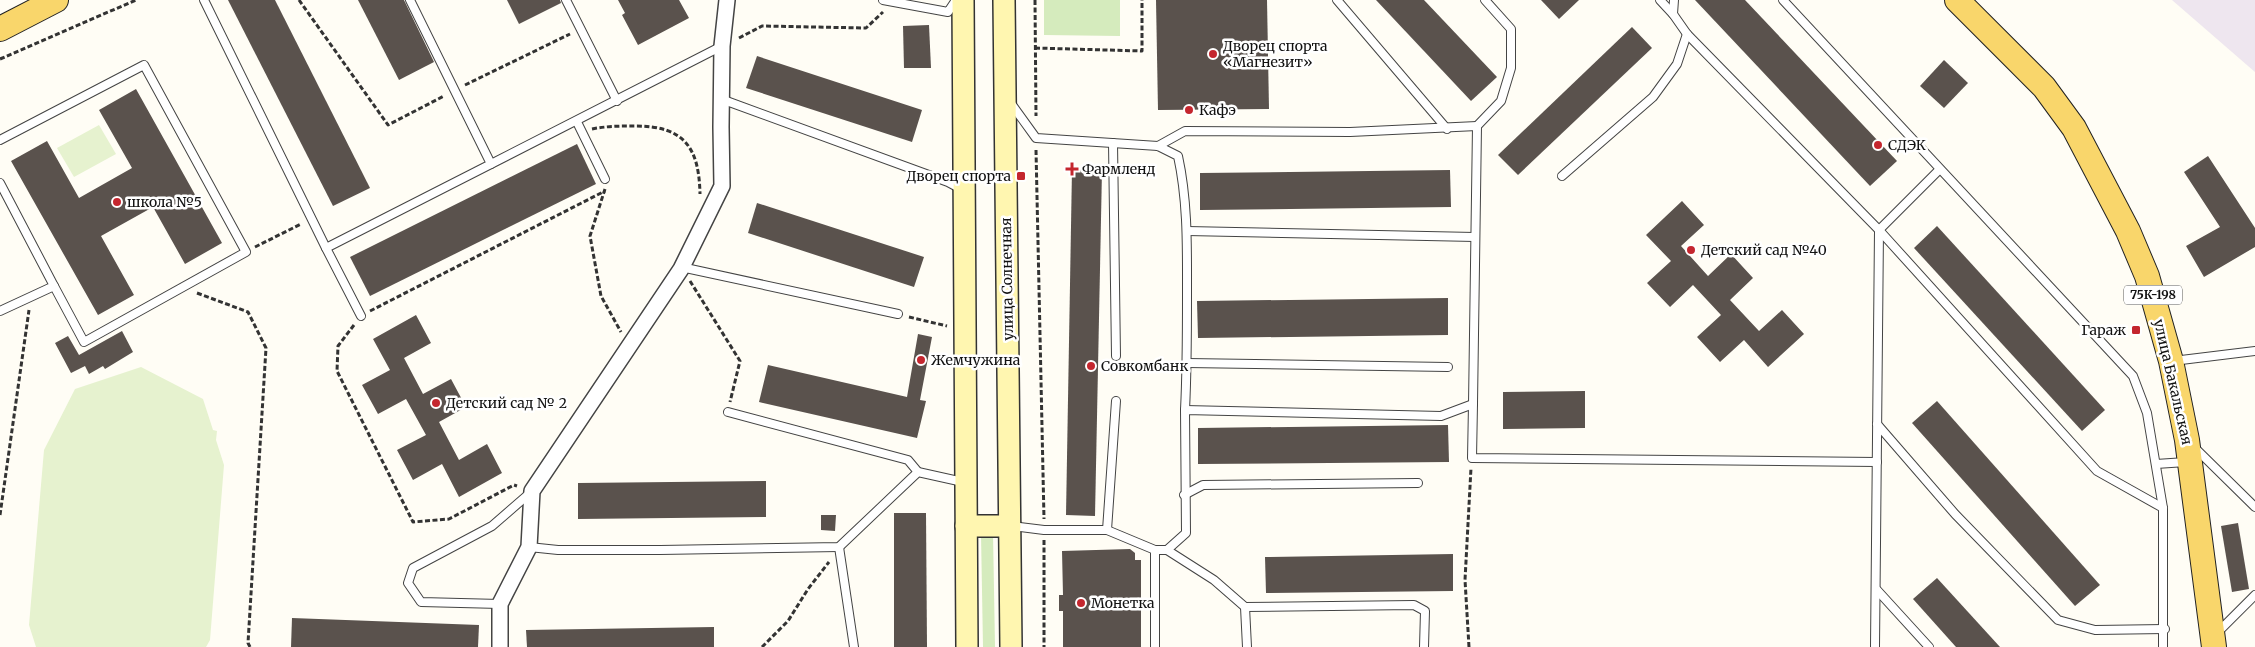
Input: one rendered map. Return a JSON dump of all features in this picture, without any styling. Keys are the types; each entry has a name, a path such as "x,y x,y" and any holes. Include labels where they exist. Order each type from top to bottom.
{"main road":[{"path":"0,29 56,0"},
{"path":"963,0 967,647"},
{"name":"улица Солнечная","path":"1004,0 1011,647"},
{"name":"улица Бакальская","path":"1957,0 2044,87 2074,128 2128,231 2144,267 2171,361 2189,451 2217,644"},
{"path":"966,526 1010,526"}],"street":[{"path":"500,647 500,604 529,547 532,491 681,267 722,186 722,46 727,0"}],"lane":[{"path":"204,0 361,316"},
{"path":"410,0 492,164"},
{"path":"566,0 617,101"},
{"path":"883,0 948,12 956,0"},
{"path":"1337,0 1447,128"},
{"path":"1158,146 1185,131 1350,132 1476,126 1502,101 1511,68 1510,29 1485,0"},
{"path":"1660,0 1687,34 1879,230 2096,471 2163,508"},
{"path":"1673,14 1674,0"},
{"path":"1783,0 1939,170 2133,376 2147,413 2163,508 2165,629 2163,647"},
{"path":"1562,176 1653,97 1677,64 1687,34"},
{"path":"326,248 577,122 722,46"},
{"path":"0,140 144,65 246,252 84,342 0,183"},
{"path":"1004,94 1036,138 1158,146 1178,156 1184,184 1187,231 1187,363 1184,410 1186,533 1167,550"},
{"path":"721,99 948,182 964,190"},
{"path":"577,122 606,179"},
{"path":"1476,126 1472,458 1877,462"},
{"path":"1113,143 1116,356"},
{"path":"1875,647 1879,230 1939,170"},
{"path":"1187,231 1475,236"},
{"path":"681,267 898,314"},
{"path":"0,311 54,286"},
{"path":"2171,361 2255,352"},
{"path":"1187,363 1448,367"},
{"path":"1107,530 1116,401"},
{"path":"1184,410 1441,416 1473,404"},
{"path":"728,412 908,460 918,472 966,482"},
{"path":"1876,424 1955,514 2058,620 2095,630 2165,629"},
{"path":"2156,464 2189,451 2255,507"},
{"path":"529,547 558,550 660,550 839,547 918,472"},
{"path":"1184,495 1203,485 1418,483"},
{"path":"500,604 421,602 408,583 413,568 492,526 532,491"},
{"path":"1010,526 1044,530 1107,530 1155,550 1167,550 1214,580 1245,606 1414,605 1425,611 1424,647"},
{"path":"839,547 854,647"},
{"path":"1154,647 1155,550"},
{"path":"1877,590 1929,647"},
{"path":"2217,644 2255,595"},
{"path":"1245,606 1247,647"}],"path":[{"path":"0,60 136,0"},
{"path":"299,0 388,125 580,28"},
{"path":"1035,0 1044,530 1044,647"},
{"path":"1035,48 1142,51 1142,0"},
{"path":"722,46 762,26 866,28 892,3"},
{"path":"577,122 588,130 607,126 656,126 678,134 692,151 700,172 700,202"},
{"path":"532,491 514,485 449,519 414,522 337,371 338,346 361,316 605,191"},
{"path":"602,202 590,236 601,296 628,346"},
{"path":"246,252 312,218"},
{"path":"681,267 740,361 728,412"},
{"path":"183,287 248,312 266,348 248,643 250,647"},
{"path":"0,515 31,297"},
{"path":"898,314 948,326"},
{"path":"1469,647 1465,580 1472,458"},
{"path":"762,647 788,621 808,588 839,547"}],"shaded area":[{"path":"2172,0 2255,0 2255,72"}],"green space":[{"path":"1044,0 1120,0 1120,36 1044,35"},
{"path":"99,125 116,154 74,177 57,148"},
{"path":"141,367 203,399 213,430 217,431 216,440 224,465 210,640 206,647 36,647 29,625 44,450 75,389"},
{"path":"993,533 995,647 983,647 981,534"}],"building":[{"path":"228,0 275,0 370,188 333,206"},
{"path":"358,0 404,0 434,62 399,80"},
{"path":"507,0 560,0 561,3 519,24"},
{"path":"618,0 679,0 689,18 638,45 622,15 625,13"},
{"name":"Дворец спорта «Магнезит»","path":"1156,0 1267,0 1269,109 1158,110"},
{"path":"1376,0 1424,0 1497,77 1471,101"},
{"path":"1541,0 1579,0 1559,19"},
{"path":"1695,0 1745,0 1897,161 1870,186"},
{"path":"929,25 931,68 904,68 903,26"},
{"path":"1632,27 1652,48 1518,175 1498,155"},
{"path":"757,56 922,110 912,142 746,88"},
{"path":"1944,60 1968,83 1944,108 1920,86"},
{"name":"школа №5","path":"136,89 222,243 185,264 153,207 101,236 134,295 98,315 11,161 47,141 79,198 132,168 99,110"},
{"path":"577,144 596,184 370,296 350,257"},
{"path":"2208,156 2255,228 2255,247 2204,277 2186,246 2220,227 2184,172"},
{"path":"1072,169 1102,170 1095,516 1066,515"},
{"path":"1450,170 1451,207 1200,210 1200,173"},
{"path":"1682,201 1704,225 1681,246 1708,276 1731,254 1753,278 1730,300 1759,331 1782,310 1804,334 1768,367 1744,340 1720,362 1697,337 1721,315 1693,285 1670,307 1647,283 1671,261 1646,235"},
{"path":"757,203 924,257 914,287 748,233"},
{"path":"1937,226 2105,410 2082,431 1914,248"},
{"path":"1448,298 1448,335 1198,338 1197,301"},
{"name":"Детский сад № 2","path":"416,315 431,343 404,358 423,394 451,379 466,407 439,422 459,460 487,444 502,473 459,497 442,464 413,480 397,450 426,435 406,399 378,414 362,385 390,370 373,339"},
{"path":"122,331 133,352 105,369 103,366 89,374 85,366 71,373 55,343 68,336 79,355"},
{"path":"918,334 932,337 920,400 926,401 917,438 759,402 768,365 907,397"},
{"path":"1585,391 1585,428 1503,429 1503,392"},
{"path":"1937,401 2100,585 2075,606 1912,423"},
{"path":"1448,425 1449,462 1198,464 1198,428"},
{"path":"766,481 766,517 578,519 578,483"},
{"path":"894,513 926,513 927,647 894,647"},
{"path":"821,515 836,515 835,531 821,530"},
{"path":"2238,523 2249,589 2232,592 2221,526"},
{"path":"1130,549 1135,553 1135,560 1141,560 1141,647 1063,647 1063,611 1059,611 1059,595 1063,595 1062,551"},
{"path":"1453,554 1453,591 1266,593 1265,557"},
{"path":"1937,578 2000,647 1956,647 1913,599"},
{"path":"292,618 479,625 478,647 291,647"},
{"path":"714,627 714,647 527,647 526,630"}],"place":[{"name":"Дворец спорта «Магнезит»","path":"1213,54"},
{"name":"Кафэ","path":"1189,110"},
{"name":"СДЭК","path":"1878,145"},
{"name":"Фармленд","path":"1072,169"},
{"name":"Дворец спорта","path":"1021,176"},
{"name":"школа №5","path":"117,202"},
{"name":"Детский сад №40","path":"1691,250"},
{"name":"Гараж","path":"2136,330"},
{"name":"Жемчужина","path":"921,360"},
{"name":"Совкомбанк","path":"1091,366"},
{"name":"Детский сад № 2","path":"436,403"},
{"name":"Монетка","path":"1081,603"}]}
